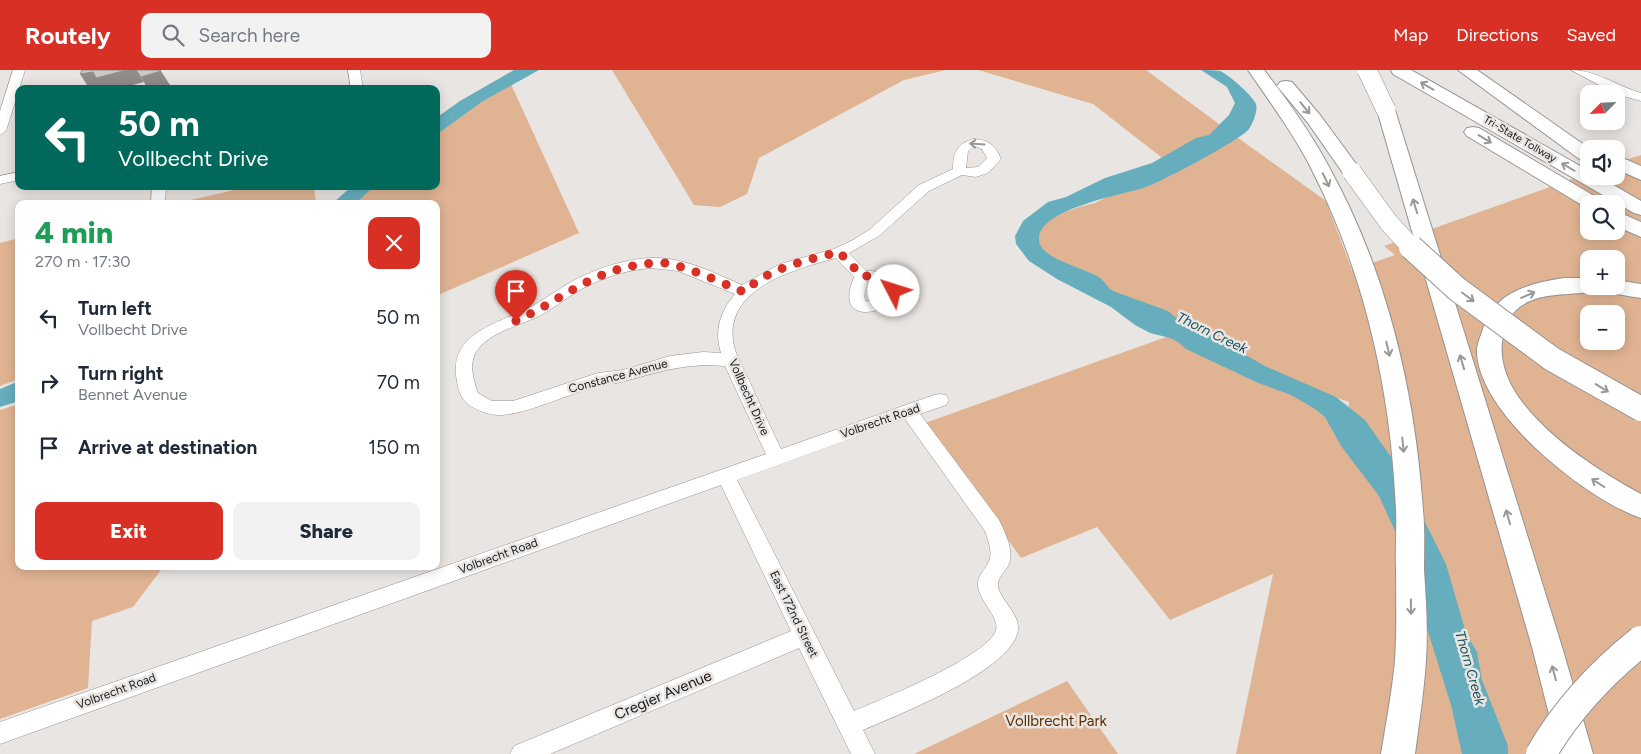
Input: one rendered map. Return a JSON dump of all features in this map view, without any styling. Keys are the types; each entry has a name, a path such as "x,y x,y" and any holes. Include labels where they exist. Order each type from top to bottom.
{"highway":[{"path":"1256,70 1303,137 1320,166 1342,212 1360,257 1375,303 1387,345 1398,397 1410,502 1412,646 1398,754"},
{"path":"1274,70 1314,120 1389,223 1417,254 1457,289 1552,359 1641,409"},
{"path":"1366,70 1386,110 1513,533 1576,754"},
{"name":"Tri-State Tollway","path":"1366,70 1394,76 1641,209"},
{"path":"1466,70 1580,151"},
{"path":"1476,70 1582,140"},
{"name":"Tri-State Tollway","path":"1394,76 1580,195"},
{"path":"1625,165 1641,174"},
{"path":"1625,180 1641,190"},
{"path":"1625,222 1641,231"},
{"path":"1580,286 1541,290 1528,294 1508,306 1500,314 1494,325 1490,347 1491,362 1496,379 1505,396 1538,436 1575,468 1641,507"},
{"path":"1625,289 1641,291"},
{"path":"1541,754 1550,738 1587,690 1612,663 1641,641"}],"street":[{"path":"1,125 19,70"},
{"path":"354,70 357,85"},
{"path":"1577,70 1620,91 1641,97"},
{"name":"Vollbecht Drive","path":"776,457 731,360 726,341 726,323 734,305 744,292 785,267 839,252 874,233 924,188 960,171"},
{"path":"0,180 15,177"},
{"path":"839,252 862,276"},
{"name":"Constance Avenue","path":"731,360 703,358 670,362 623,376 598,379 514,407 499,409 479,404 471,397 464,375 464,362 474,343 486,335 531,314 585,281 627,267 662,263 681,267 744,292"},
{"name":"Volbrecht Road","path":"0,733 940,400"},
{"path":"848,725 966,671 1000,646 1007,633 1006,619 991,595 988,584 991,574 998,564 1000,551 992,526 908,411"},
{"name":"East 172nd Street","path":"725,475 863,754"},
{"name":"Cregier Avenue","path":"522,754 805,635"}],"green space":[{"path":"612,70 946,70 904,80 759,158 747,194 720,207 694,205"},
{"path":"978,70 1146,70 1227,130 1170,164 1093,104"},
{"path":"510,82 579,233 440,294 440,200 351,200 361,190 440,190 440,127"},
{"path":"1234,135 1326,201 1352,270 1395,255 1384,246 1580,176 1580,185 1625,185 1625,160 1641,155 1641,754 1236,754 1273,574 1170,620 1097,527 1021,558 925,423 1183,331 1330,415 1345,441 1349,402 1275,377 1054,262 1040,247 1038,238 1041,229 1056,216 1095,203"},
{"path":"234,190 314,190 316,200 191,200"},
{"path":"15,239 15,380 0,386 0,243"},
{"path":"15,405 15,570 161,570 133,607 92,621 88,688 0,719 0,410"},
{"name":"Vollbrecht Park","path":"1067,681 1118,754 914,754"}],"water":[{"path":"514,70 539,70 483,101 440,132 440,115 460,101"},
{"name":"Thorn Creek","path":"1201,70 1224,73 1254,100 1256,110 1254,120 1249,129 1216,151 1152,185 1100,199 1052,219 1043,228 1039,239 1041,246 1054,257 1094,274 1113,291 1168,311 1181,322 1207,333 1265,366 1336,397 1365,420 1396,464 1446,564 1466,633 1477,652 1482,680 1508,746 1508,754 1462,754 1451,705 1400,542 1379,496 1341,446 1325,417 1291,395 1256,382 1186,349 1170,338 1150,333 1135,325 1111,307 1057,279 1029,261 1016,244 1015,236 1023,221 1048,202 1066,197 1105,178 1152,163 1196,138 1209,135 1229,115 1235,103 1227,87"},
{"path":"348,190 370,190 359,200 336,200"},
{"path":"15,383 15,402 0,407 0,389"}],"building":[{"path":"82,70 127,70 96,78 93,72 80,74"},
{"path":"136,70 160,70 161,71 141,77"}],"route":[{"path":"516,321 585,281 627,267 645,264 662,263 681,267 744,292 749,287 785,267 839,252 862,276 880,277 888,281 894,291"}]}
